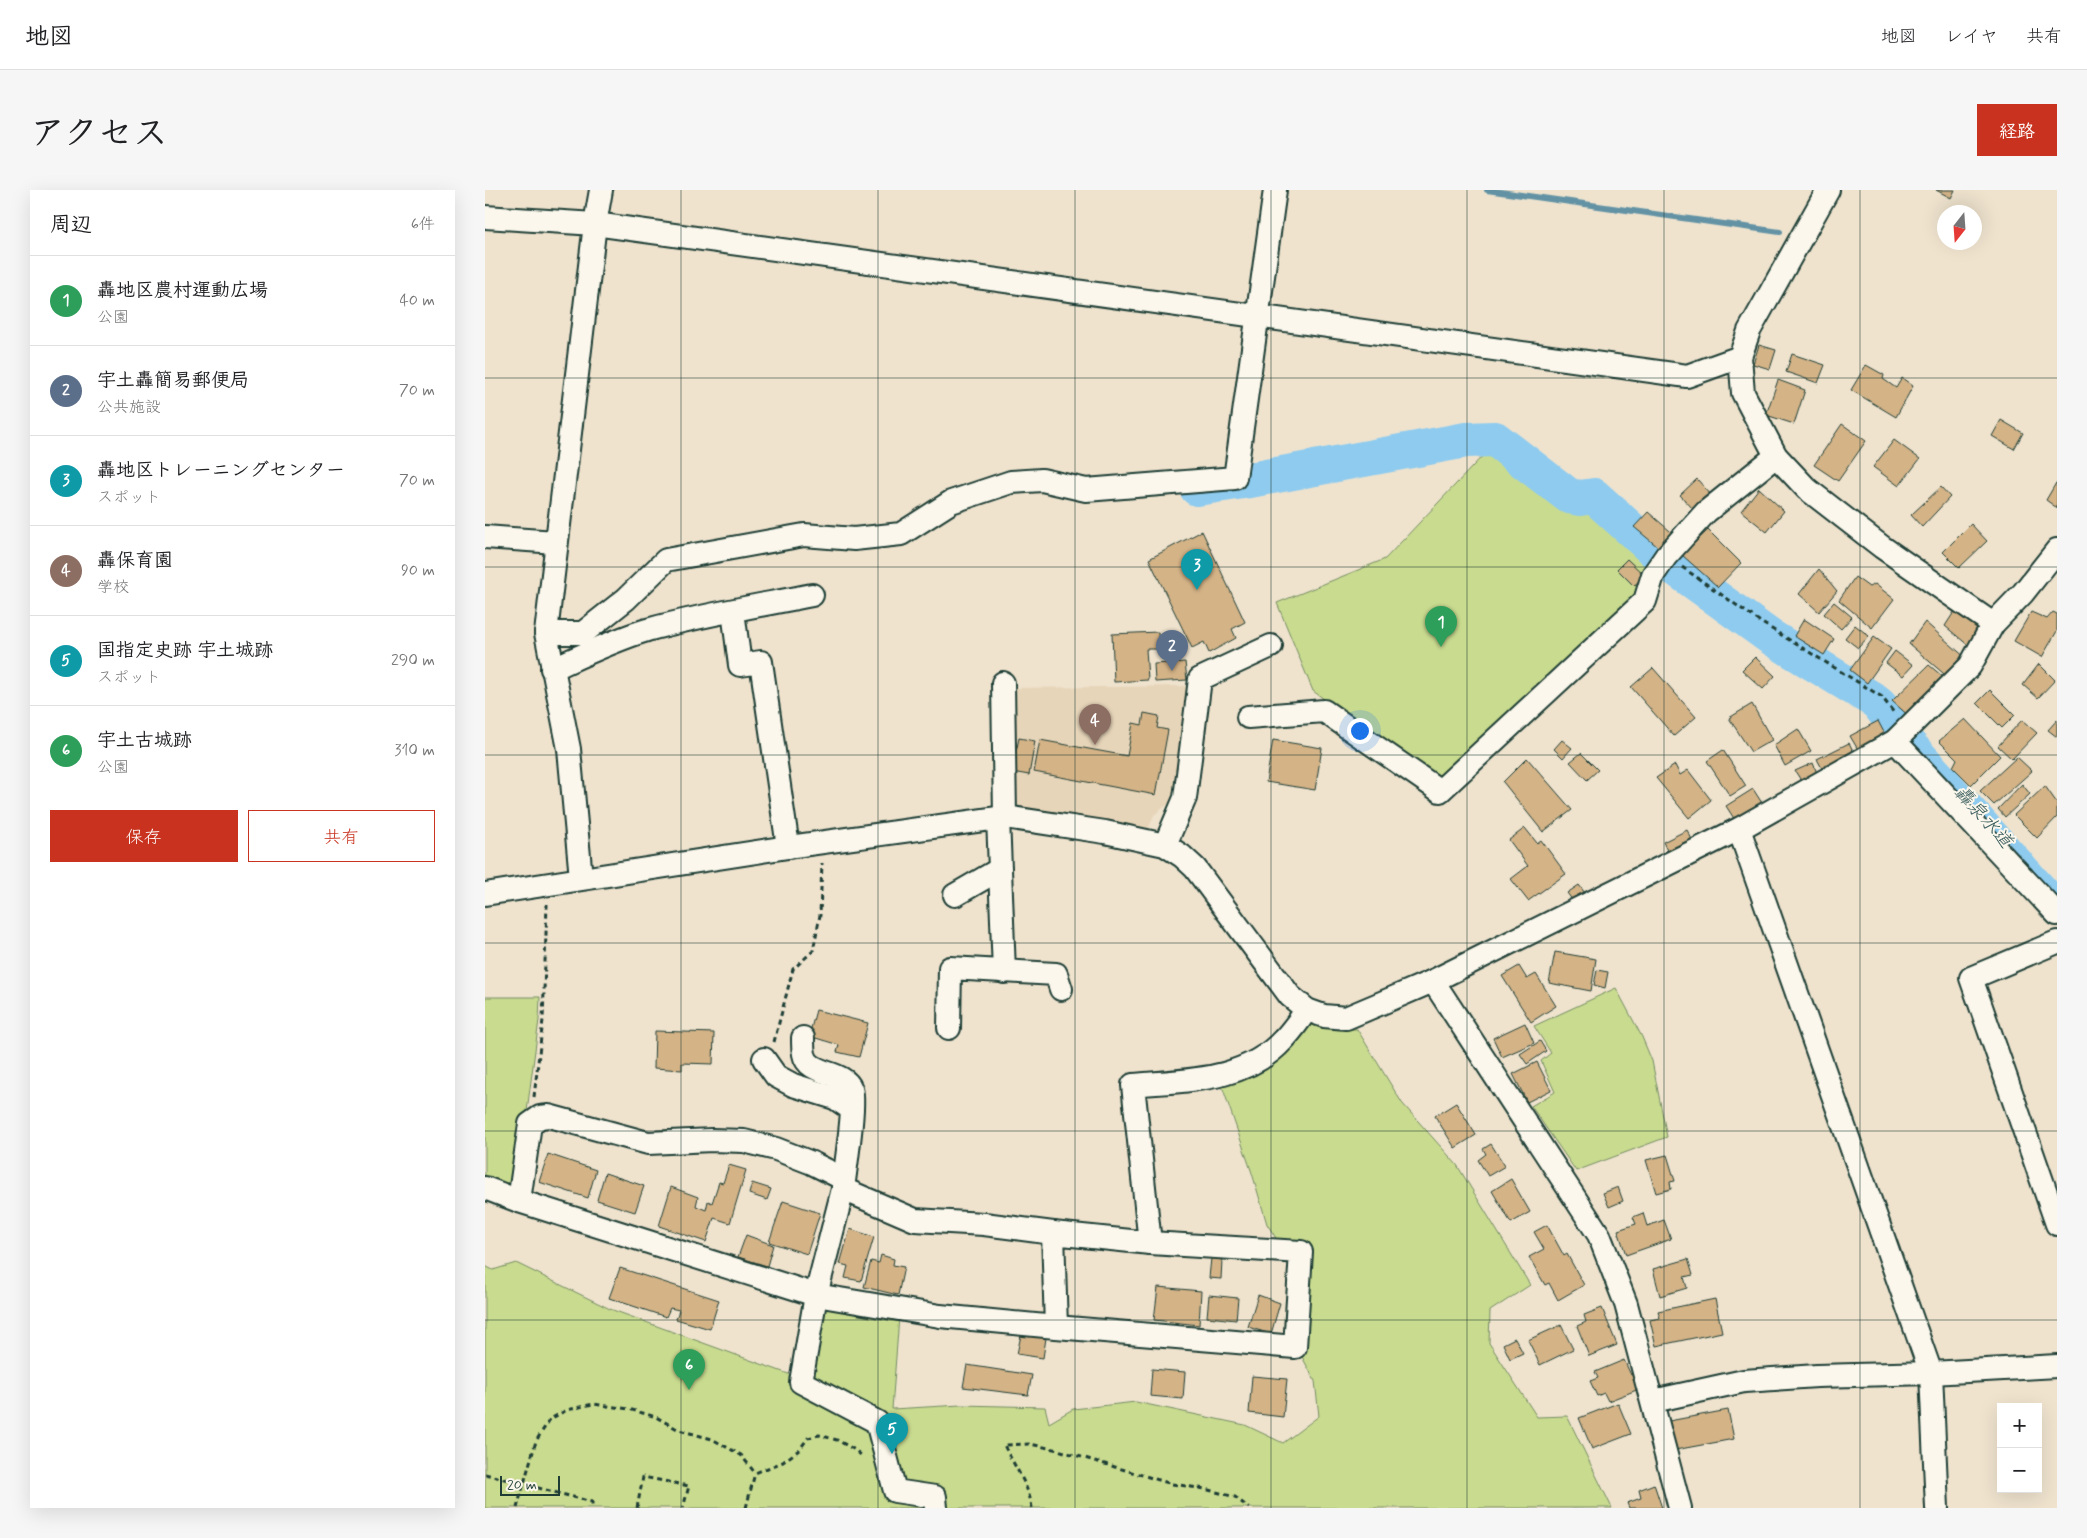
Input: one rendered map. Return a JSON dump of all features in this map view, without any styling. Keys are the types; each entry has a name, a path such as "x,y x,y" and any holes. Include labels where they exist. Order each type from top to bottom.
{"street":[{"path":"581,878 569,749 545,633 595,224 601,190"},
{"path":"545,633 583,633 626,599 666,560 804,535 855,539 901,534 951,502 1011,482 1042,480 1086,490 1235,478 1275,190"},
{"path":"1828,190 1749,331 1740,357 1743,392 1776,456 1807,489 1882,547 1993,624"},
{"path":"485,217 595,224 1687,376 1740,357"},
{"path":"1248,717 1324,711 1440,791 1645,601 1653,575 1666,556 1705,512 1776,456"},
{"path":"485,537 556,542"},
{"path":"485,894 788,847 1001,818 1105,832 1165,845 1183,856 1195,868 1290,996 1307,1010 1324,1016 1346,1018 1433,982 1739,829 1901,735 1970,666 1993,624 2023,593 2057,550"},
{"path":"552,669 617,640 648,630 812,596"},
{"path":"733,611 740,665 761,662 788,847"},
{"path":"1165,845 1185,798 1200,679 1271,646"},
{"path":"1003,683 1000,869 1005,972"},
{"path":"1901,735 2057,914"},
{"path":"1739,829 1931,1373 1937,1508"},
{"path":"955,895 1000,869"},
{"path":"2057,942 1971,978 2057,1224"},
{"path":"949,1028 950,968 1056,974 1061,989"},
{"path":"1433,982 1599,1235 1626,1304 1680,1508"},
{"path":"1150,1243 1133,1085 1221,1076 1256,1062 1283,1041 1307,1010"},
{"path":"803,1038 804,1055 813,1067 844,1079 851,1089 851,1109 843,1184 816,1295 801,1382 877,1422 895,1491 935,1497 936,1508"},
{"path":"770,1068 793,1085 835,1098 851,1109"},
{"path":"485,1188 519,1201 816,1295 940,1316 1295,1347 1301,1252 1150,1243 984,1224 915,1220 843,1184 812,1163 744,1141 712,1140 648,1143 549,1116 540,1117 531,1124 519,1201"},
{"path":"1053,1233 1056,1327"},
{"path":"1653,1401 1744,1382 1817,1376 1931,1373 2057,1366"}],"path":[{"path":"1666,556 1762,623 1882,697 1901,735"},
{"path":"770,1068 774,1039 793,969 813,951 820,915 822,842"},
{"path":"531,1124 543,1020 547,884"},
{"path":"517,1508 536,1441 550,1419 567,1410 593,1404 647,1415 679,1430 712,1439 741,1455 755,1473"},
{"path":"755,1473 783,1462 799,1450 808,1438 819,1435 843,1443 868,1461"},
{"path":"1032,1508 1030,1493 1004,1445 1030,1444 1059,1450 1172,1484 1205,1489 1235,1497 1249,1508"},
{"path":"746,1508 755,1473"},
{"path":"485,1474 592,1502 592,1508"},
{"path":"637,1508 643,1478 689,1486 683,1508"}],"shaded area":[{"path":"1187,686 1172,801 1154,815 1147,833 1012,809 1009,688"}],"green space":[{"path":"1491,447 1578,510 1589,500 1657,561 1642,596 1440,783 1313,691 1277,603 1385,559"},
{"path":"1616,988 1642,1037 1652,1061 1667,1137 1576,1171 1531,1106 1555,1092 1541,1061 1551,1053 1534,1026"},
{"path":"485,997 540,997 539,1020 519,1172 515,1182 506,1183 485,1177"},
{"path":"1308,1021 1331,1029 1357,1029 1402,1103 1457,1165 1530,1285 1490,1311 1489,1343 1537,1417 1567,1416 1612,1508 485,1508 485,1266 493,1270 516,1263 610,1309 794,1376 812,1300 899,1317 892,1409 961,1405 1045,1407 1049,1423 1073,1409 1136,1402 1245,1425 1283,1443 1319,1416 1315,1381 1300,1353 1308,1249 1281,1246 1267,1224 1252,1173 1221,1083 1254,1073 1285,1055"}],"building":[{"path":"1936,190 1955,190 1951,198"},
{"path":"1759,345 1776,350 1770,369 1753,364"},
{"path":"1792,354 1825,365 1818,383 1786,372"},
{"path":"1866,365 1884,375 1883,379 1896,388 1902,378 1913,386 1896,417 1851,390"},
{"path":"1778,380 1805,390 1794,424 1766,415"},
{"path":"2001,420 2023,433 2014,449 1992,436"},
{"path":"1842,424 1866,441 1838,481 1814,465"},
{"path":"1894,440 1920,459 1899,486 1873,467"},
{"path":"1697,479 1712,496 1694,510 1680,495"},
{"path":"2057,484 2057,508 2046,500"},
{"path":"1941,487 1950,497 1922,527 1911,515"},
{"path":"1759,488 1784,511 1767,532 1741,511"},
{"path":"1648,512 1677,537 1664,552 1634,527"},
{"path":"1971,524 1987,541 1959,568 1943,552"},
{"path":"1708,530 1741,563 1718,587 1682,555"},
{"path":"1202,531 1245,622 1232,629 1236,638 1209,653 1204,642 1192,648 1149,559"},
{"path":"1627,559 1644,575 1634,586 1617,569"},
{"path":"1819,569 1837,591 1819,612 1799,594"},
{"path":"1855,577 1869,587 1875,584 1894,599 1872,628 1839,600"},
{"path":"1834,602 1852,617 1841,629 1824,614"},
{"path":"1956,609 1983,629 1969,646 1945,626"},
{"path":"2031,612 2047,619 2053,612 2057,614 2057,631 2042,657 2014,641"},
{"path":"1804,619 1834,639 1824,655 1794,636"},
{"path":"1925,622 1967,659 1950,679 1909,644"},
{"path":"1855,625 1869,636 1858,648 1845,638"},
{"path":"1158,632 1159,649 1146,649 1148,680 1114,682 1112,634"},
{"path":"1874,637 1891,649 1867,683 1850,670"},
{"path":"1895,651 1913,665 1903,676 1886,663"},
{"path":"1755,657 1775,676 1763,689 1742,670"},
{"path":"1185,662 1187,680 1155,682 1154,664"},
{"path":"2039,664 2055,680 2038,698 2023,685"},
{"path":"1929,665 1949,682 1911,718 1892,701"},
{"path":"1653,668 1696,717 1674,736 1631,687"},
{"path":"1990,690 2015,715 2002,728 1977,703"},
{"path":"1752,704 1772,740 1751,752 1729,718"},
{"path":"1144,713 1159,716 1157,728 1168,730 1156,795 1034,772 1040,740 1127,756 1133,723 1142,725"},
{"path":"1965,719 2000,756 1971,785 1953,767 1957,759 1939,741"},
{"path":"2022,720 2037,733 2012,759 1998,746"},
{"path":"2057,720 2057,737 2048,730"},
{"path":"1878,721 1887,738 1860,753 1850,736"},
{"path":"1798,729 1811,751 1785,766 1774,745"},
{"path":"1019,738 1035,741 1029,775 1012,772"},
{"path":"1273,740 1322,748 1315,790 1266,782"},
{"path":"1562,740 1572,748 1563,758 1554,749"},
{"path":"1849,743 1856,756 1824,772 1817,759"},
{"path":"1723,750 1746,786 1730,796 1707,761"},
{"path":"1581,753 1598,770 1587,780 1570,762"},
{"path":"2017,757 2032,771 1994,805 1980,791"},
{"path":"1527,758 1572,810 1543,832 1503,782"},
{"path":"1813,763 1819,778 1804,785 1795,771"},
{"path":"1675,765 1680,775 1688,770 1711,800 1689,818 1656,778"},
{"path":"2022,784 2030,794 2005,817 1998,809"},
{"path":"2045,786 2057,803 2057,817 2037,838 2014,815"},
{"path":"1753,789 1762,803 1735,820 1726,806"},
{"path":"1525,828 1537,843 1541,840 1566,874 1528,901 1511,879 1528,866 1509,840"},
{"path":"1687,830 1696,847 1671,859 1663,842"},
{"path":"1579,885 1588,897 1576,905 1567,893"},
{"path":"1555,952 1596,959 1591,991 1549,983"},
{"path":"1519,966 1527,979 1536,974 1556,1006 1531,1022 1502,976"},
{"path":"1597,970 1608,972 1605,988 1594,985"},
{"path":"816,1010 868,1023 859,1057 837,1052 839,1045 809,1036"},
{"path":"1525,1023 1534,1043 1502,1057 1493,1038"},
{"path":"655,1031 714,1033 713,1064 682,1063 682,1070 654,1068"},
{"path":"1540,1041 1546,1051 1527,1064 1520,1054"},
{"path":"1537,1062 1551,1090 1527,1102 1513,1074"},
{"path":"1456,1103 1476,1135 1455,1148 1435,1116"},
{"path":"1491,1144 1505,1166 1488,1176 1478,1160 1486,1154 1483,1149"},
{"path":"548,1154 596,1170 588,1198 539,1182"},
{"path":"1667,1155 1675,1181 1670,1182 1671,1189 1656,1193 1646,1160"},
{"path":"729,1165 746,1170 730,1223 714,1218 706,1242 659,1226 671,1187 698,1197 696,1206 706,1210 708,1201 712,1203 719,1182 723,1183"},
{"path":"605,1173 644,1186 635,1212 597,1200"},
{"path":"1511,1179 1530,1212 1511,1223 1492,1191"},
{"path":"752,1183 771,1189 767,1200 749,1194"},
{"path":"1618,1187 1623,1201 1609,1207 1603,1193"},
{"path":"783,1201 820,1213 807,1254 769,1242"},
{"path":"1643,1213 1647,1226 1664,1220 1671,1239 1626,1255 1618,1230 1636,1224 1633,1217"},
{"path":"1547,1225 1564,1256 1567,1254 1584,1285 1558,1300 1549,1283 1545,1285 1529,1257 1544,1249 1534,1232"},
{"path":"850,1229 874,1237 861,1281 845,1278 848,1266 840,1264"},
{"path":"746,1235 773,1245 767,1266 738,1257"},
{"path":"881,1255 894,1259 893,1265 904,1267 898,1295 864,1287 871,1261 879,1263"},
{"path":"1211,1258 1222,1260 1221,1279 1209,1278"},
{"path":"1688,1259 1693,1275 1684,1277 1687,1288 1660,1296 1653,1269"},
{"path":"620,1268 719,1300 710,1329 676,1319 679,1310 670,1308 666,1317 609,1298"},
{"path":"1158,1287 1201,1291 1199,1325 1154,1320"},
{"path":"1209,1295 1238,1298 1236,1320 1207,1317"},
{"path":"1258,1295 1280,1303 1271,1334 1248,1327"},
{"path":"1715,1299 1722,1332 1656,1346 1650,1320 1660,1318 1658,1311"},
{"path":"1602,1308 1617,1345 1589,1356 1577,1326 1586,1322 1584,1315"},
{"path":"1561,1325 1573,1349 1540,1365 1528,1340"},
{"path":"1021,1335 1046,1338 1043,1358 1017,1354"},
{"path":"1515,1338 1523,1353 1510,1359 1503,1344"},
{"path":"1624,1360 1631,1375 1641,1371 1647,1386 1608,1401 1604,1393 1597,1396 1590,1381 1598,1378 1595,1372"},
{"path":"967,1365 1032,1375 1028,1395 963,1387"},
{"path":"1152,1369 1185,1372 1183,1399 1150,1396"},
{"path":"1252,1376 1287,1379 1283,1417 1249,1413"},
{"path":"1618,1403 1631,1434 1592,1449 1579,1418"},
{"path":"1728,1410 1734,1439 1675,1450 1669,1421"},
{"path":"1654,1484 1662,1508 1629,1508 1627,1503 1641,1498 1639,1490"}],"waterway":[{"path":"1487,190 1780,232"},
{"path":"1197,488 1466,440 1495,439 1569,496 1580,498 1594,496 1668,563 1769,636 1877,702 1895,725"},
{"name":"轟泉水道","path":"1910,735 2057,898"}],"place":[{"name":"轟地区トレーニングセンター","path":"1197,590"},
{"name":"轟地区農村運動広場","path":"1441,647"},
{"name":"宇土轟簡易郵便局","path":"1172,671"},
{"name":"轟保育園","path":"1095,745"},
{"name":"宇土古城跡","path":"689,1390"},
{"name":"国指定史跡 宇土城跡","path":"892,1454"}]}
